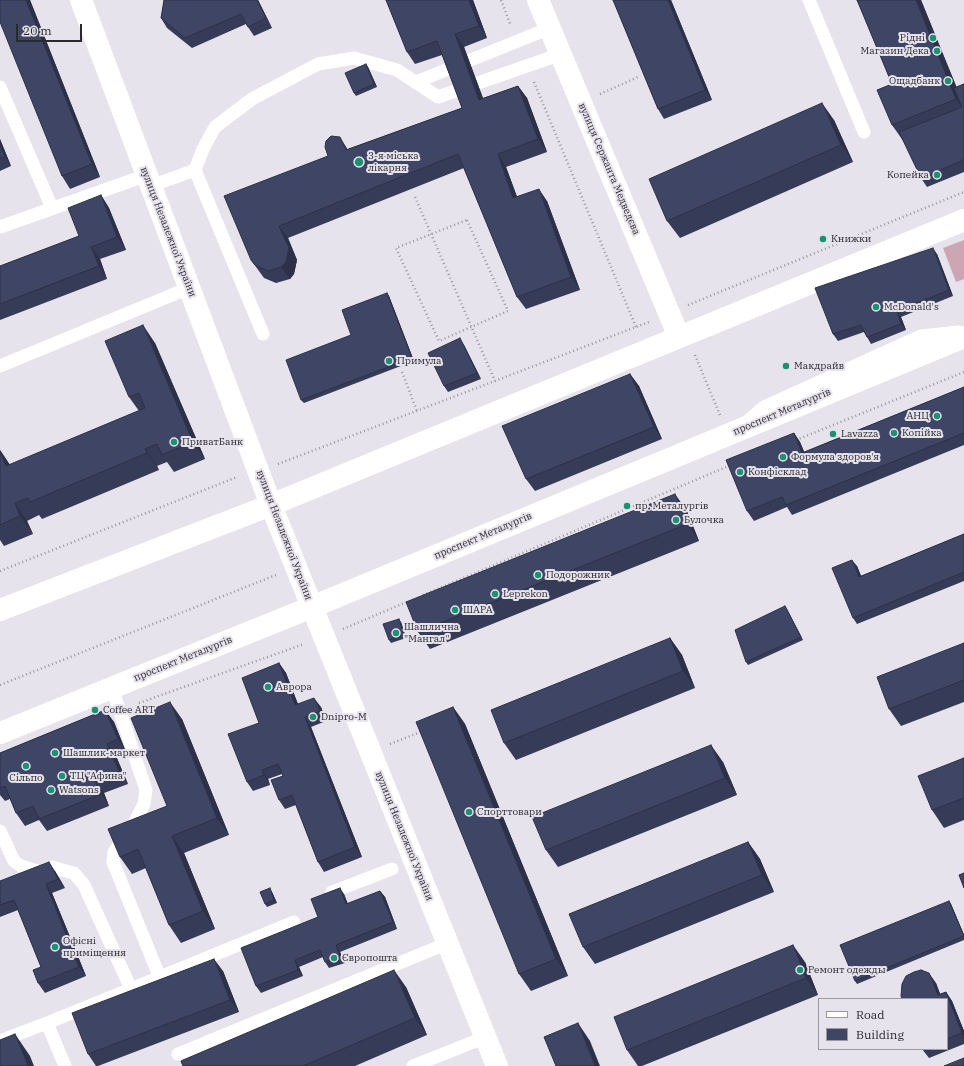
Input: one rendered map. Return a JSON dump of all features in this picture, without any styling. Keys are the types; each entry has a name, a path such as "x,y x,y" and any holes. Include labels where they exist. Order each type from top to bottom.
{"main road":[{"name":"вулиця Незалежної України","path":"81,0 271,505 497,1066"},
{"name":"вулиця Сержанта Медведєва","path":"538,0 687,345"},
{"path":"0,610 687,345 964,220"},
{"name":"проспект Металургів","path":"0,733 312,607 726,424 964,336"}],"lane":[{"path":"809,0 864,132"},
{"path":"416,82 550,28"},
{"path":"263,334 195,170 203,149 216,127 252,99 318,64 354,58 397,70 438,97 561,54"},
{"path":"0,87 52,208"},
{"path":"0,227 52,208 149,180 195,170"},
{"path":"0,366 189,288"},
{"path":"726,424 921,336 964,332"},
{"path":"112,688 146,790 144,804 134,824 114,852 113,862 160,978"},
{"path":"0,831 14,861 21,866 41,872 52,867 74,873 84,885 131,989"},
{"path":"332,892 392,869"},
{"path":"0,1041 160,978 294,922"},
{"path":"178,1054 448,943"},
{"path":"47,1023 65,1066"},
{"path":"413,1066 486,1037"}],"path":[{"path":"501,0 518,42"},
{"path":"527,66 636,327"},
{"path":"415,197 495,380"},
{"path":"467,220 508,311 440,341 396,248 431,234 467,220"},
{"path":"687,345 726,424"},
{"path":"402,372 417,412"},
{"path":"790,442 964,372"},
{"path":"0,571 226,481 387,423"},
{"path":"418,597 733,464"},
{"path":"0,685 278,574"},
{"path":"120,710 323,637 411,600"},
{"path":"371,753 423,730"}],"shaded area":[{"path":"964,240 964,279 956,282 943,248"}],"building":[{"path":"0,0 26,0 92,164 62,176 0,22"},
{"path":"164,0 257,0 266,18 248,27 241,14 185,38 161,18"},
{"path":"386,0 469,0 479,26 455,34 479,100 518,86 538,139 498,154 513,198 539,189 571,277 517,297 458,154 279,226 289,248 286,262 281,267 268,271 255,265 251,260 224,196 328,156 325,147 326,141 331,136 340,137 346,150 462,108 437,41 407,52"},
{"path":"613,0 668,0 705,90 658,109"},
{"path":"857,0 916,0 956,99 892,125 877,90 892,84"},
{"path":"366,64 374,84 354,93 345,73"},
{"path":"964,84 964,160 921,178 899,132 962,107 954,88"},
{"path":"822,103 841,145 667,221 649,179"},
{"path":"0,145 5,157 0,158"},
{"path":"101,195 117,237 91,247 99,266 0,304 0,266 79,236 68,208"},
{"name":"McDonald's","path":"933,248 949,290 897,311 901,324 867,337 861,325 833,334 815,288"},
{"path":"387,293 412,358 301,400 286,360 351,335 342,310"},
{"path":"143,325 193,442 162,455 157,444 145,449 147,453 30,502 28,498 15,503 20,516 0,525 0,452 6,466 145,408 139,393 129,397 105,341"},
{"path":"460,338 477,373 444,386 428,353"},
{"path":"630,374 654,427 526,479 502,426"},
{"path":"964,387 964,433 786,505 782,497 747,511 726,460 794,433 802,453"},
{"path":"675,494 687,524 418,632 406,602"},
{"path":"964,534 964,572 853,618 832,568 852,560 859,577"},
{"path":"785,606 801,637 746,662 735,630"},
{"name":"Шашлична \"Мангал\"","path":"399,619 404,635 389,640 383,624"},
{"path":"670,638 683,671 504,743 491,710"},
{"path":"964,643 964,680 889,709 877,677"},
{"path":"279,663 295,705 314,698 320,711 305,717 355,847 318,862 292,795 279,800 271,780 283,776 278,764 262,770 264,775 247,782 228,734 259,723 242,678"},
{"path":"170,702 217,818 172,836 203,911 169,925 138,849 120,857 108,829 167,806 131,718"},
{"path":"453,707 556,959 519,974 416,722"},
{"name":"ТЦ \"Афина\"","path":"105,710 118,739 107,744 119,771 95,781 101,794 39,819 33,806 16,813 5,786 0,788 0,753"},
{"path":"711,745 725,778 546,850 532,817"},
{"path":"964,758 964,798 932,810 918,776"},
{"path":"748,842 762,875 583,947 569,914"},
{"name":"Офісні приміщення","path":"49,862 58,879 46,884 79,967 38,983 33,970 41,967 14,900 0,905 0,881"},
{"path":"964,873 964,888 959,875"},
{"path":"270,888 274,900 265,904 260,892"},
{"path":"340,888 346,904 380,891 393,922 336,945 340,956 325,962 320,950 295,960 298,970 256,986 241,948 318,917 311,899"},
{"path":"949,901 964,936 855,981 840,945"},
{"path":"793,945 806,978 627,1050 614,1017"},
{"path":"214,959 230,1000 88,1054 72,1013"},
{"path":"394,970 415,1018 303,1066 183,1066 181,1061"},
{"path":"921,970 929,973 938,995 946,992 962,1033 948,1039 948,998 902,998 902,984 906,976"},
{"path":"578,1023 595,1066 556,1066 544,1037"},
{"path":"15,1034 28,1066 0,1066 0,1040"},
{"path":"964,1058 964,1066 944,1066"}],"place":[{"name":"Рідні","path":"933,38"},
{"name":"Магазин Дека","path":"937,51"},
{"name":"Ощадбанк","path":"948,81"},
{"name":"3-я міська лікарня","path":"359,162"},
{"name":"Копейка","path":"937,175"},
{"name":"Книжки","path":"823,239"},
{"name":"McDonald's","path":"876,307"},
{"name":"Примула","path":"389,361"},
{"name":"Макдрайв","path":"786,366"},
{"name":"АНЦ","path":"937,416"},
{"name":"Копійка","path":"894,433"},
{"name":"Lavazza","path":"833,434"},
{"name":"ПриватБанк","path":"174,442"},
{"name":"Формула здоров'я","path":"783,457"},
{"name":"Конфісклад","path":"740,472"},
{"name":"пр. Металургів","path":"627,506"},
{"name":"Булочка","path":"676,520"},
{"name":"Подорожник","path":"538,575"},
{"name":"Leprekon","path":"495,594"},
{"name":"ШАРА","path":"455,610"},
{"name":"Шашлична \"Мангал\"","path":"396,633"},
{"name":"Аврора","path":"268,687"},
{"name":"Coffee ART","path":"95,710"},
{"name":"Dnipro-M","path":"313,717"},
{"name":"Шашлик-маркет","path":"55,753"},
{"name":"Сільпо","path":"26,766"},
{"name":"ТЦ \"Афина\"","path":"62,776"},
{"name":"Watsons","path":"51,790"},
{"name":"Спорттовари","path":"469,812"},
{"name":"Офісні приміщення","path":"55,947"},
{"name":"Європошта","path":"334,958"},
{"name":"Ремонт одежды","path":"800,970"}]}
